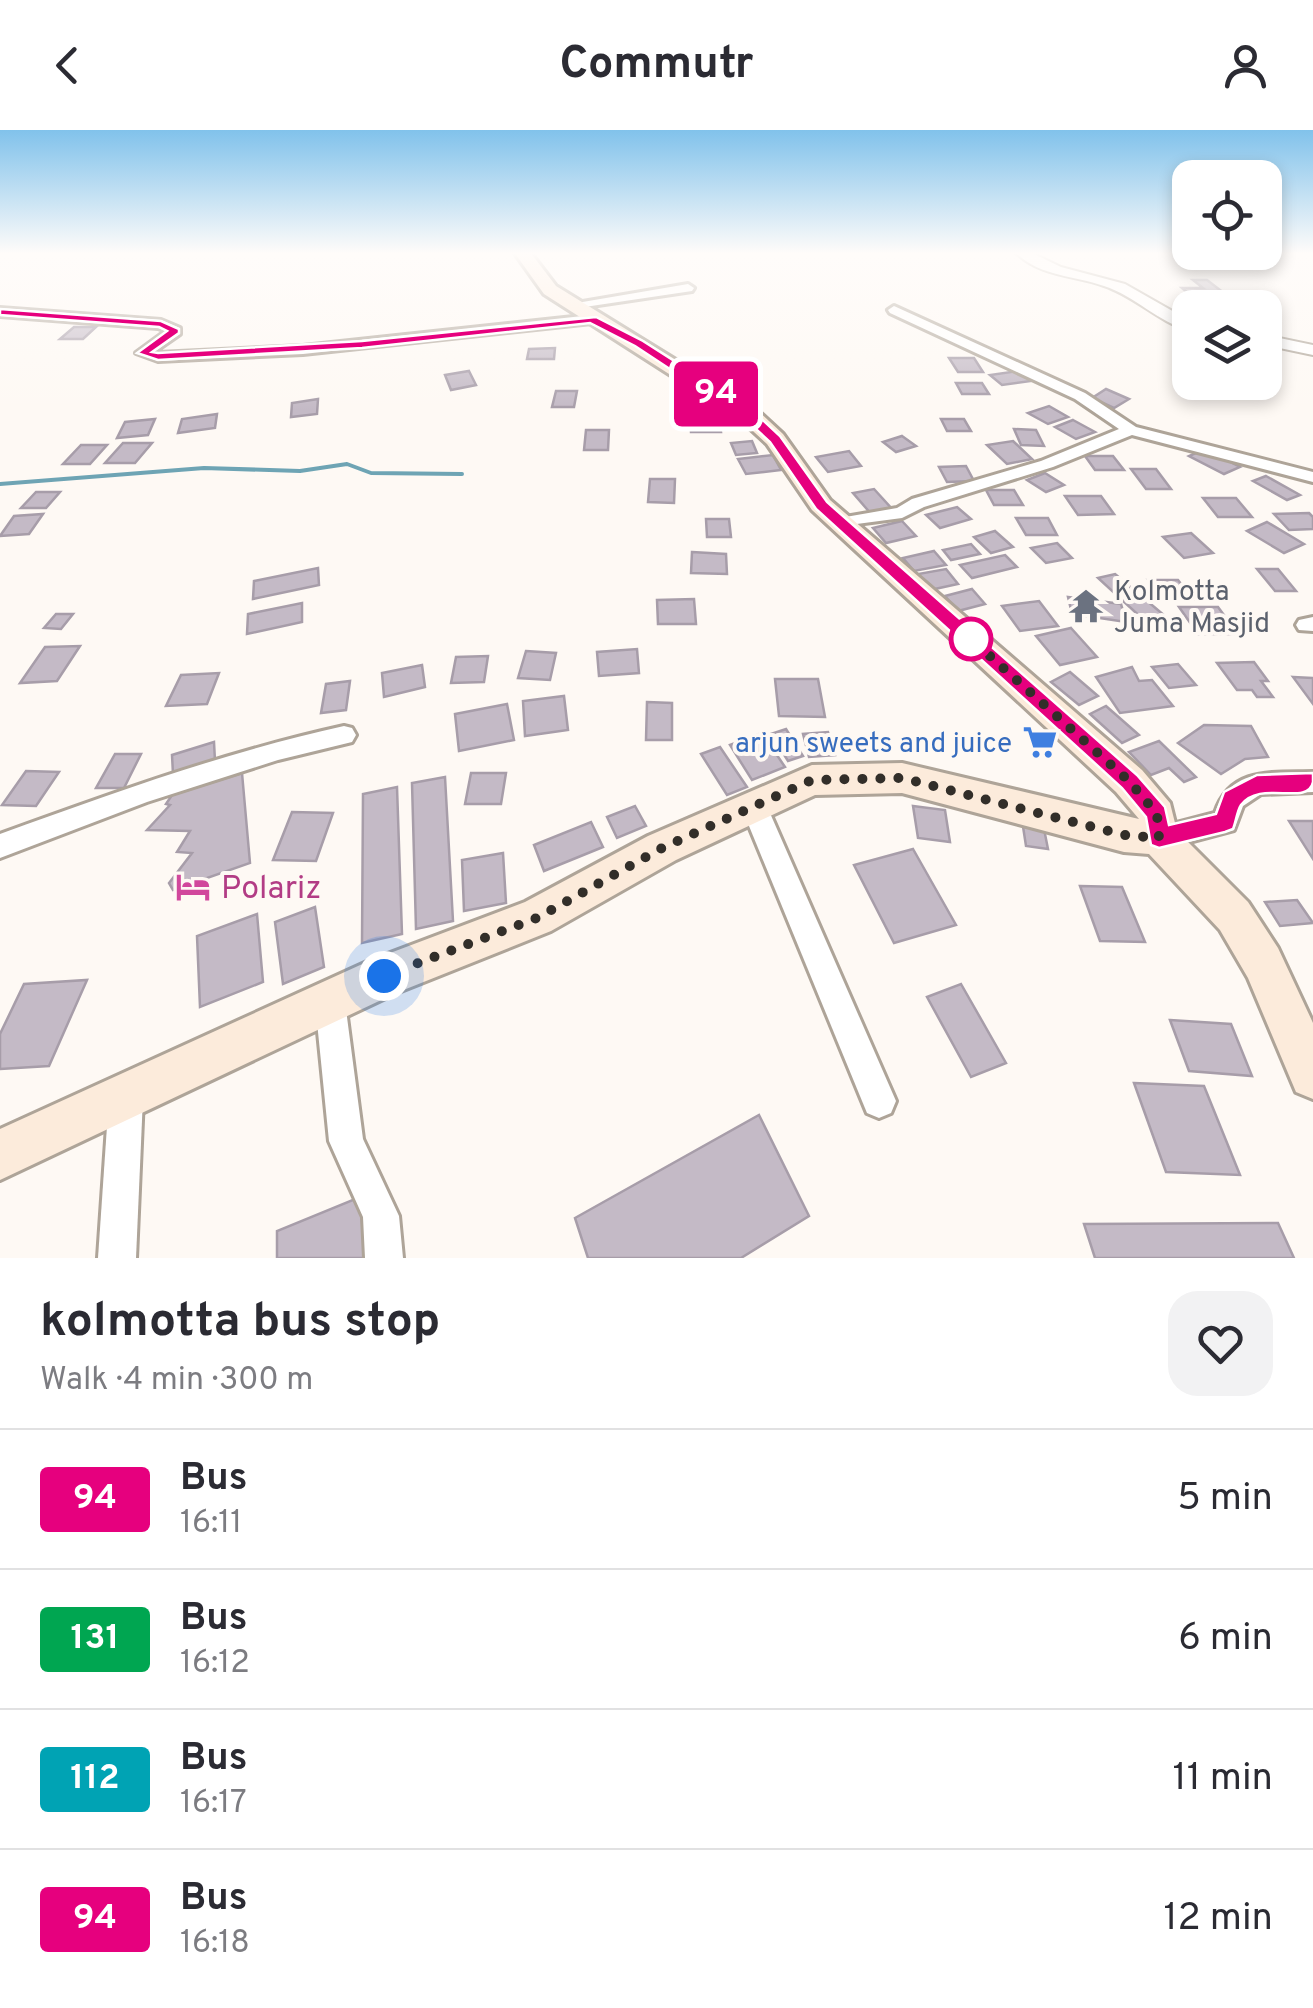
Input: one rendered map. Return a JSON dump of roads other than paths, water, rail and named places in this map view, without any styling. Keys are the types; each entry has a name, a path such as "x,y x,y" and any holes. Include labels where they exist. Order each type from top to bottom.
{"main road":[{"path":"571,305 749,415 775,439 822,506 1129,781 1157,814 1159,838 1234,916 1263,963 1313,1075"},
{"path":"0,1155 384,976 537,918 662,848 812,780 902,778 1124,835 1159,838"}],"street":[{"path":"0,312 161,324 175,331 143,353 158,357 322,348 615,305"},
{"path":"1148,305 1172,319"},
{"path":"894,310 1080,396 1131,430 1313,477"},
{"path":"1282,344 1313,350"},
{"path":"840,523 902,513 918,502 1048,464 1131,430"},
{"path":"0,846 143,793 278,750 344,735"},
{"path":"1159,838 1225,822 1232,799 1257,784 1313,782"},
{"path":"753,804 880,1101"},
{"path":"330,1002 346,1141 380,1216 384,1258"},
{"path":"117,1258 126,1097"}],"waterway":[{"path":"0,484 204,468 300,471 347,464 371,473 462,474"}],"place":[{"name":"Kolmotta Juma Masjid","path":"1086,606"},
{"name":"arjun sweets and juice","path":"1040,742"},
{"name":"Polariz","path":"193,887"}]}
